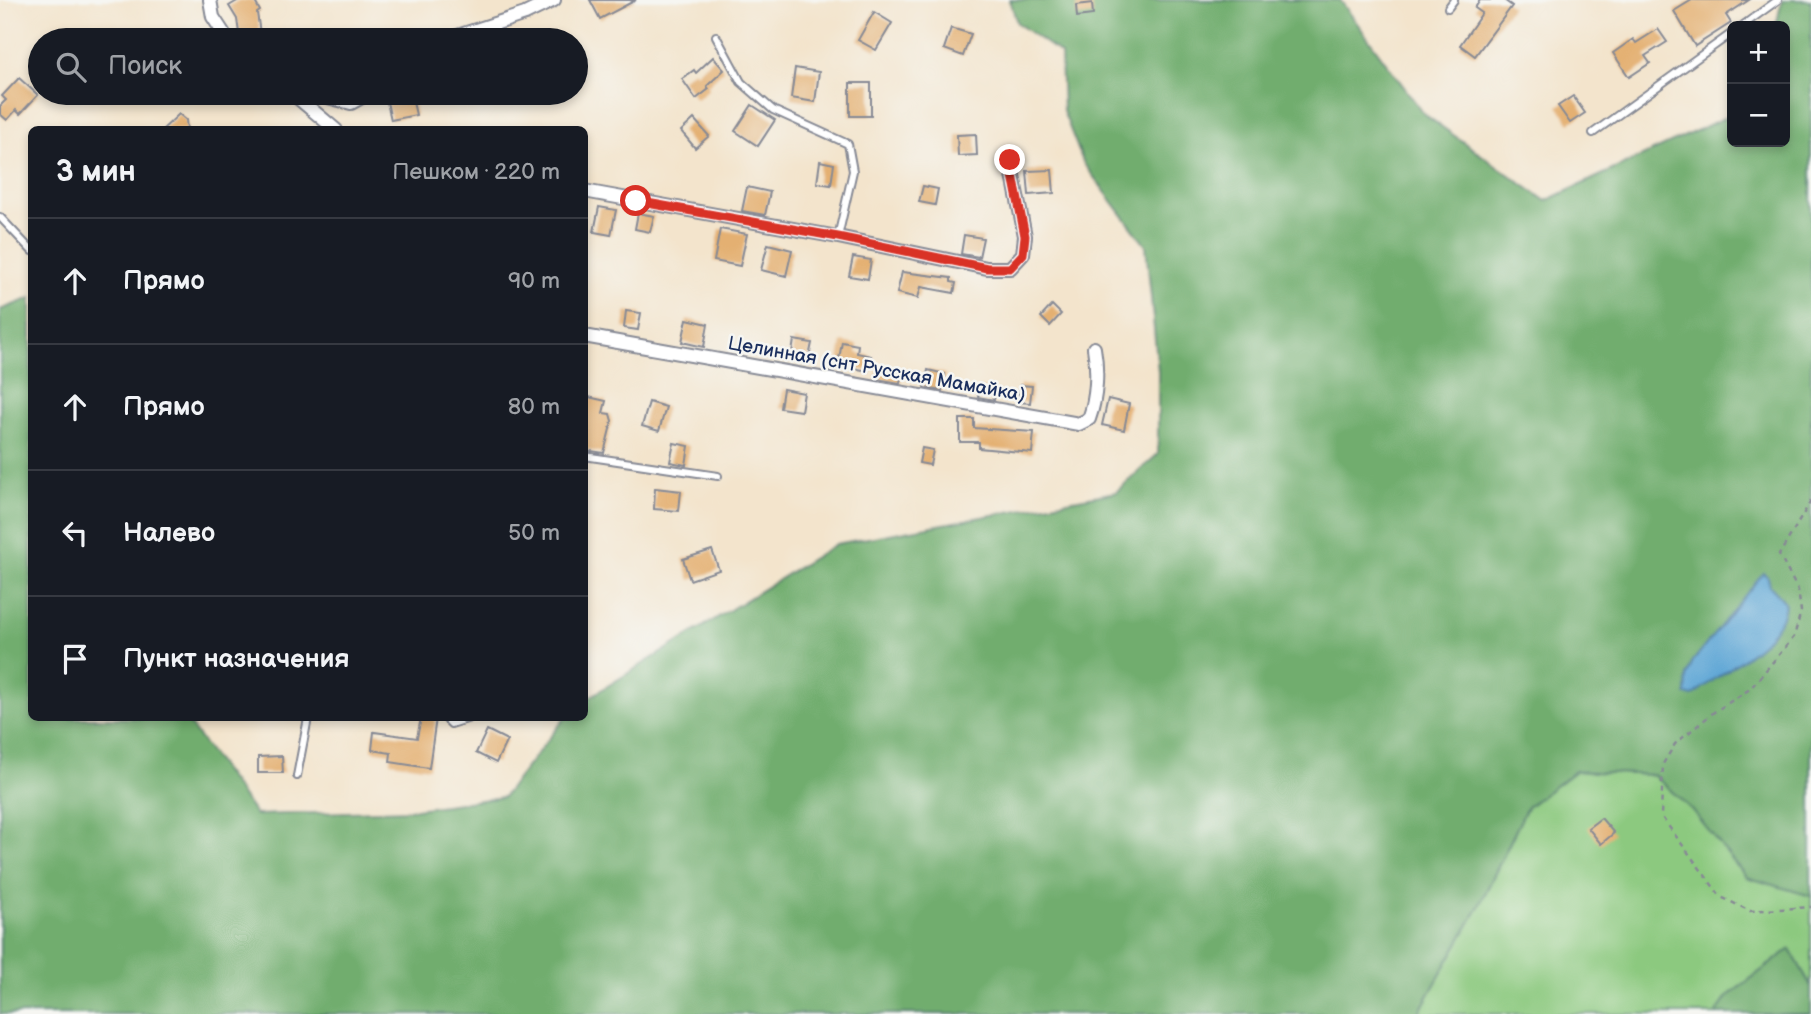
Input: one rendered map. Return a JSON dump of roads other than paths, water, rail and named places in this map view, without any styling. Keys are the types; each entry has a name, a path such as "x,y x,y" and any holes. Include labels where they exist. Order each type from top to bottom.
{"street":[{"path":"210,0 213,17 220,28"},
{"path":"481,28 525,14 554,0"},
{"path":"306,105 331,126"},
{"path":"588,192 838,237 987,268 1010,268 1023,254 1025,236 1010,160"},
{"name":"Целинная (снт Русская Мамайка)","path":"588,337 1079,424 1089,419 1094,405 1094,348"}],"lane":[{"path":"1448,8 1454,0"},
{"path":"1749,21 1778,0"},
{"path":"716,36 741,82 774,110 848,144 853,172 838,237"},
{"path":"1593,134 1727,37"},
{"path":"0,217 28,247"},
{"path":"588,457 718,476"},
{"path":"297,776 307,721"}],"water":[{"path":"1763,573 1768,577 1770,586 1785,602 1782,617 1774,630 1748,655 1693,696 1686,695 1687,676 1693,661"}]}
